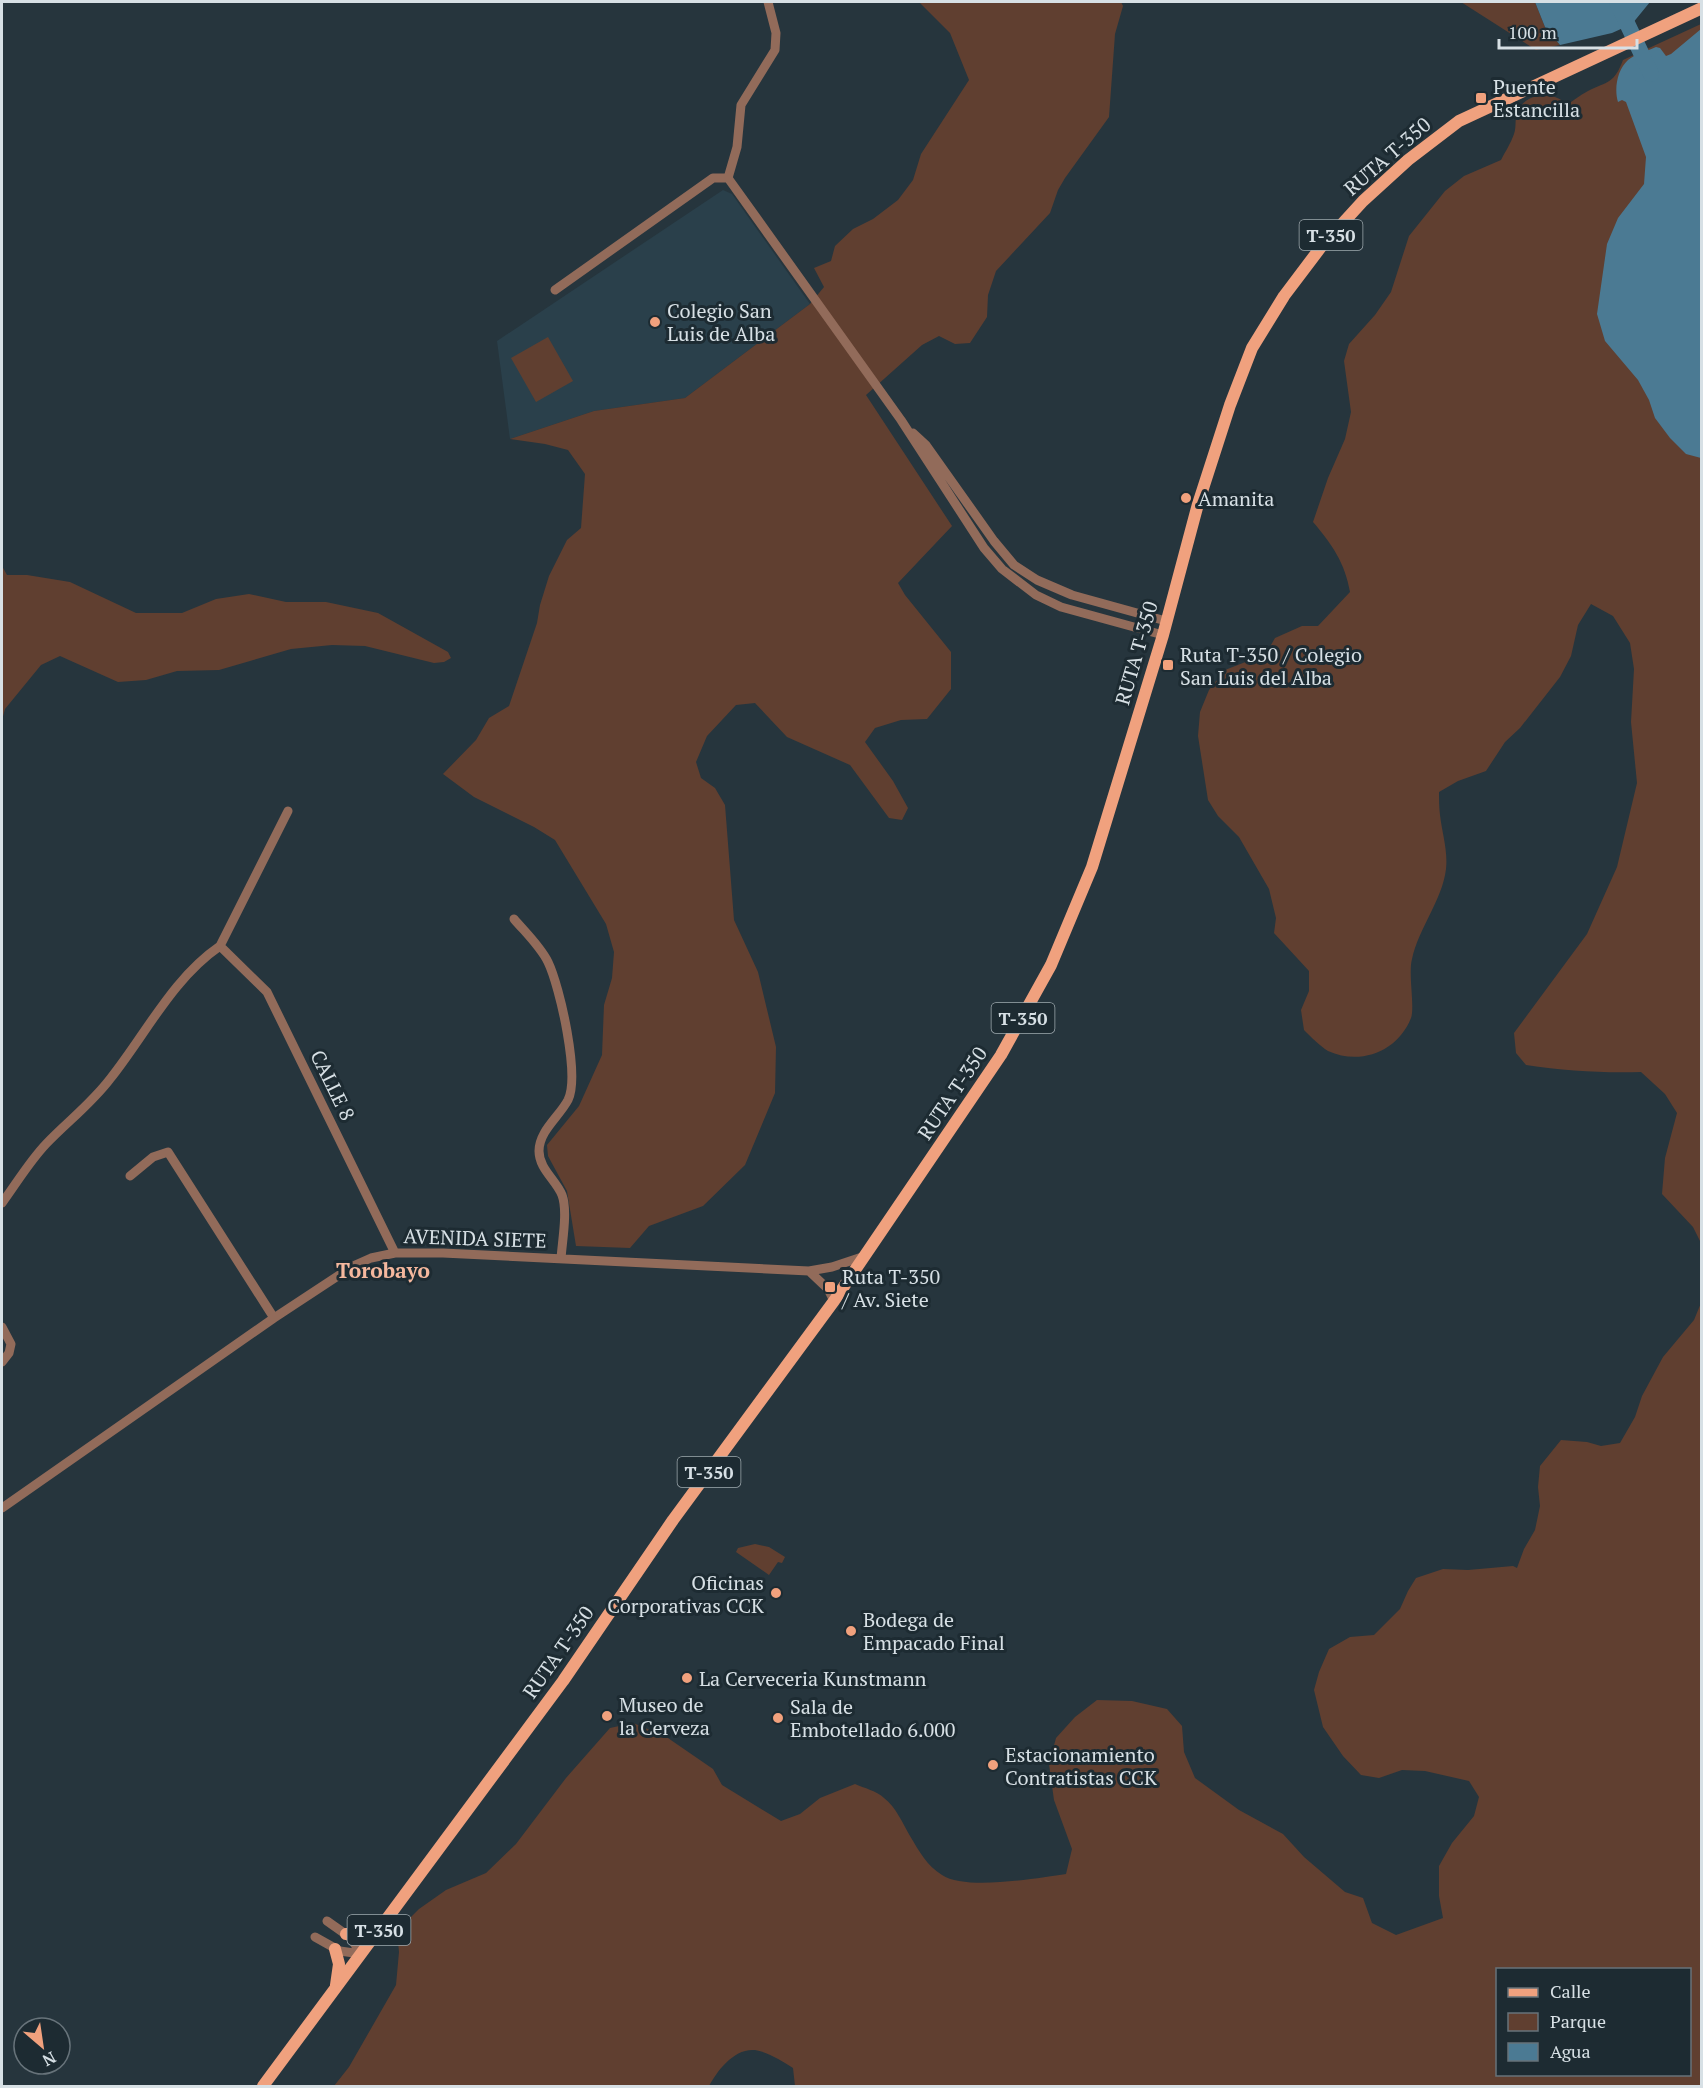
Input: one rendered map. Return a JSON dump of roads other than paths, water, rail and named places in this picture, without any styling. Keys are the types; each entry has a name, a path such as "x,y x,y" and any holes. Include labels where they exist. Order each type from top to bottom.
{"main road":[{"name":"RUTA T-350","path":"263,2086 563,1681 673,1520 866,1256 1001,1055 1051,965 1079,902 1105,831 1163,635 1198,504 1242,371 1268,322 1302,271 1341,223 1370,194 1408,159 1459,121 1701,8"},
{"path":"346,1934 358,1935 383,1924"},
{"path":"334,1991 339,1971 335,1949"}],"street":[{"path":"728,178 737,147 741,105 775,50 777,33 768,2"},
{"path":"555,290 713,178 728,178"},
{"path":"728,178 901,420 984,548 1012,578 1036,595 1061,607 1163,635"},
{"path":"901,420 926,445 994,541 1014,565 1043,583 1072,595 1166,621"},
{"path":"2,1203 44,1146 111,1079 177,987 207,955 220,945 288,811"},
{"path":"514,919 548,962 559,997 571,1054 572,1082 568,1099 542,1137 539,1149 544,1167 564,1200 561,1259"},
{"name":"CALLE 8","path":"220,945 267,992 395,1253"},
{"path":"130,1176 153,1157 168,1152 274,1318"},
{"name":"AVENIDA SIETE","path":"2,1508 274,1318 353,1266 371,1258 395,1253 443,1253 808,1271 832,1267 866,1256"},
{"path":"808,1271 828,1289 834,1301"},
{"path":"2,1327 11,1344 9,1353 2,1362"},
{"path":"327,1921 346,1934 361,1954"},
{"path":"315,1937 335,1949 361,1954"}],"water":[{"path":"1535,2 1650,2 1632,24 1612,33 1560,45 1545,27"},
{"path":"1701,29 1701,458 1686,454 1655,418 1649,400 1638,380 1605,341 1597,314 1607,244 1618,218 1644,184 1646,157 1626,102 1622,100 1618,102 1619,74 1624,64 1634,56 1656,47 1660,48 1666,56 1671,54"}],"waterway":[{"path":"1617,2 1651,74"}],"place":[{"name":"Puente Estancilla","path":"1481,98"},
{"name":"Colegio San Luis de Alba","path":"655,322"},
{"name":"Amanita","path":"1186,498"},
{"name":"Ruta T-350 / Colegio San Luis del Alba","path":"1168,665"},
{"name":"Ruta T-350 / Av. Siete","path":"830,1287"},
{"name":"Oficinas Corporativas CCK","path":"776,1593"},
{"name":"Bodega de Empacado Final","path":"851,1631"},
{"name":"La Cerveceria Kunstmann","path":"687,1678"},
{"name":"Museo de la Cerveza","path":"607,1716"},
{"name":"Sala de Embotellado 6.000","path":"778,1718"},
{"name":"Estacionamiento Contratistas CCK","path":"993,1765"}],"district":[{"name":"Torobayo","path":"383,1270"}]}
